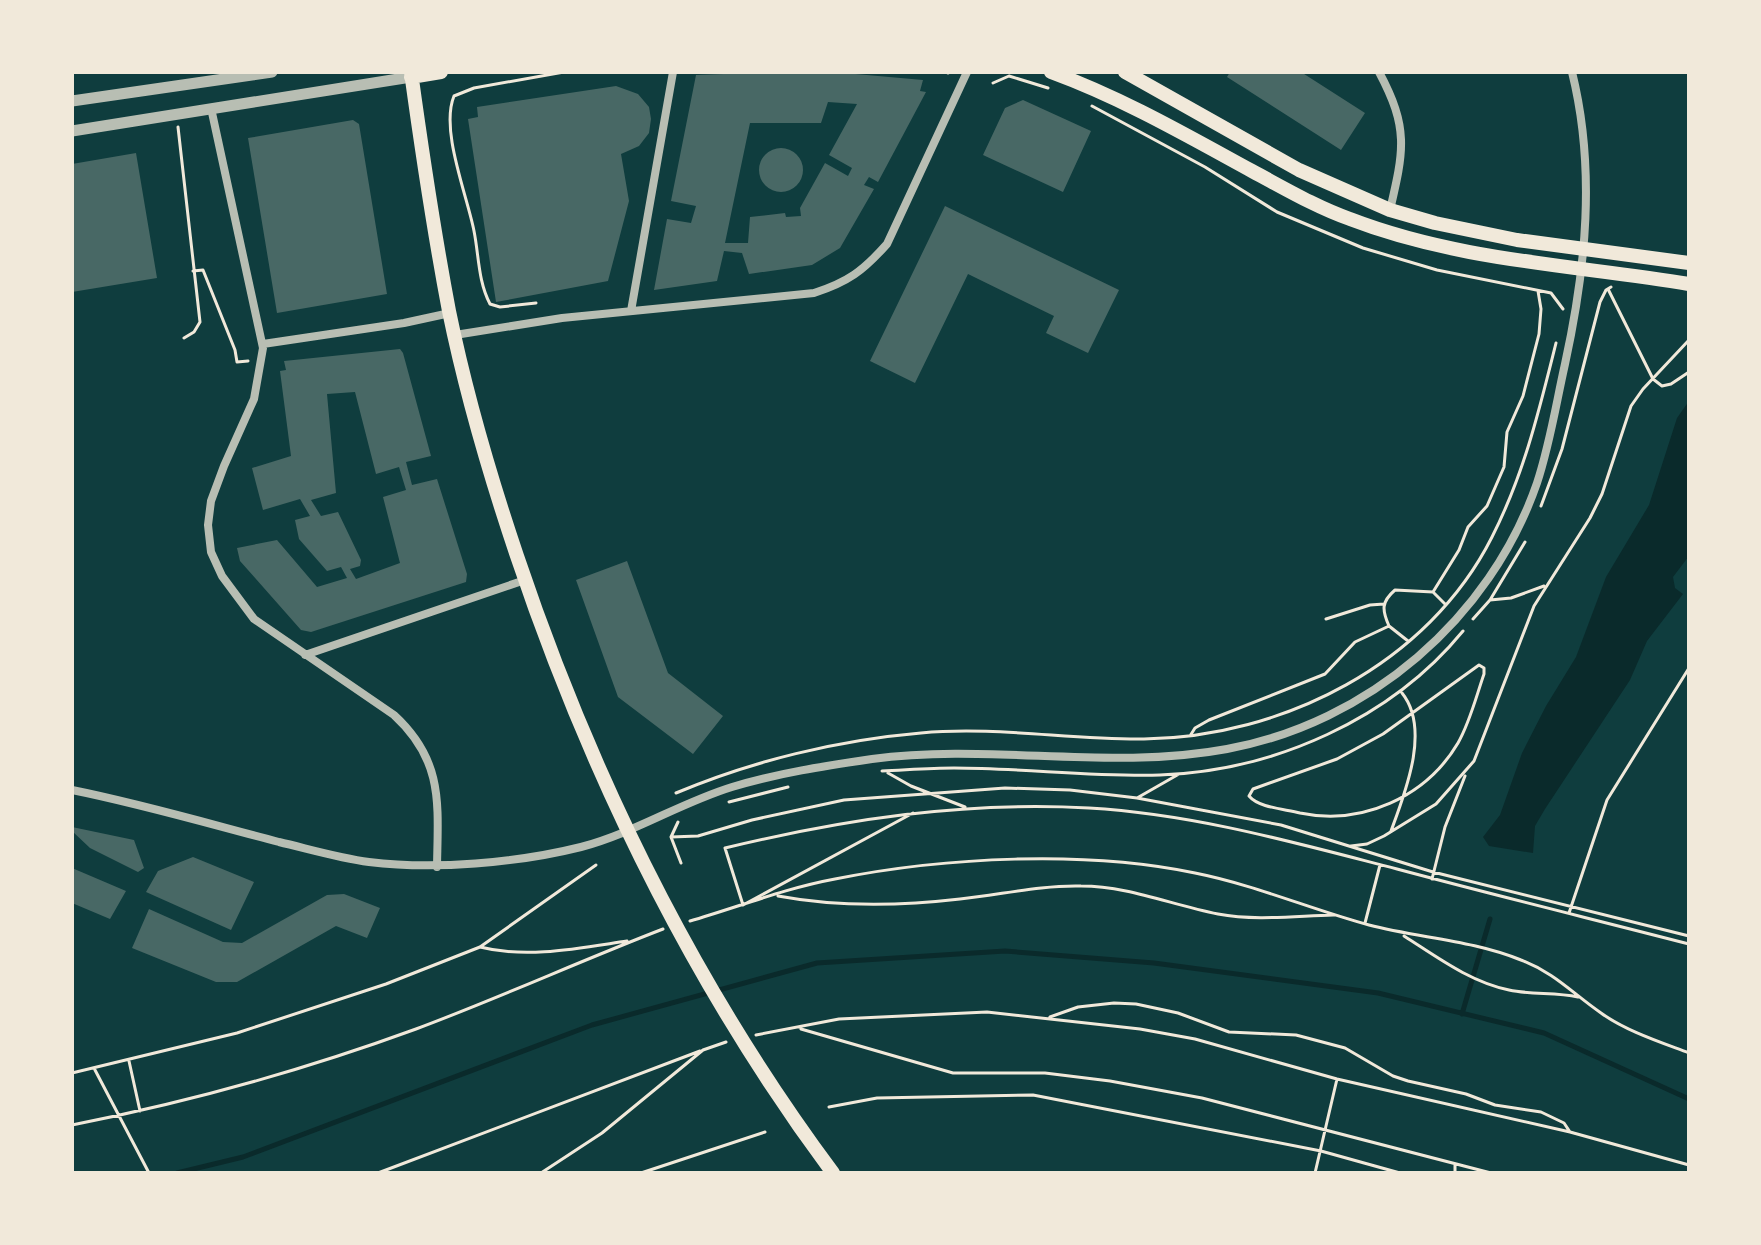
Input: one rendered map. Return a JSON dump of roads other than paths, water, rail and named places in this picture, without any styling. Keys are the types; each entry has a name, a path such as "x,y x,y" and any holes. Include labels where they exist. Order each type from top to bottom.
{"main road":[{"path":"441,72 411,75 450,313 484,453 525,580 573,706 651,880 702,973 795,1122 833,1173"},
{"path":"1051,72 1133,107 1290,191 1380,231 1513,261 1689,284"},
{"path":"1125,72 1299,170 1390,210 1517,240 1689,263"}],"street":[{"path":"72,101 272,72"},
{"path":"631,311 673,72"},
{"path":"455,335 562,318 814,293 852,278 867,267 887,244 967,72"},
{"path":"1379,72 1396,107 1403,142 1390,210"},
{"path":"72,790 366,862 437,867 580,847 627,832 730,787 829,765 946,753 1145,758 1188,755 1229,749 1326,717 1399,674 1432,646 1497,567 1518,528 1536,484 1549,440 1577,308 1583,249 1588,188 1583,131 1572,72"},
{"path":"72,131 411,75"},
{"path":"211,108 263,344 254,399 211,501 208,525 211,552 222,576 254,619 409,728 433,768 437,790 437,867"},
{"path":"263,344 450,313"},
{"path":"305,655 525,580"}],"water":[{"path":"1689,401 1689,556 1673,577 1675,588 1683,594 1647,641 1630,680 1535,826 1533,853 1489,846 1483,837 1500,815 1522,753 1576,657 1606,577 1649,505 1677,418"}],"waterway":[{"path":"1462,1014 1490,919"},
{"path":"177,1173 243,1157 592,1025 817,963 1005,951 1154,963 1378,993 1544,1033 1689,1099"}]}
